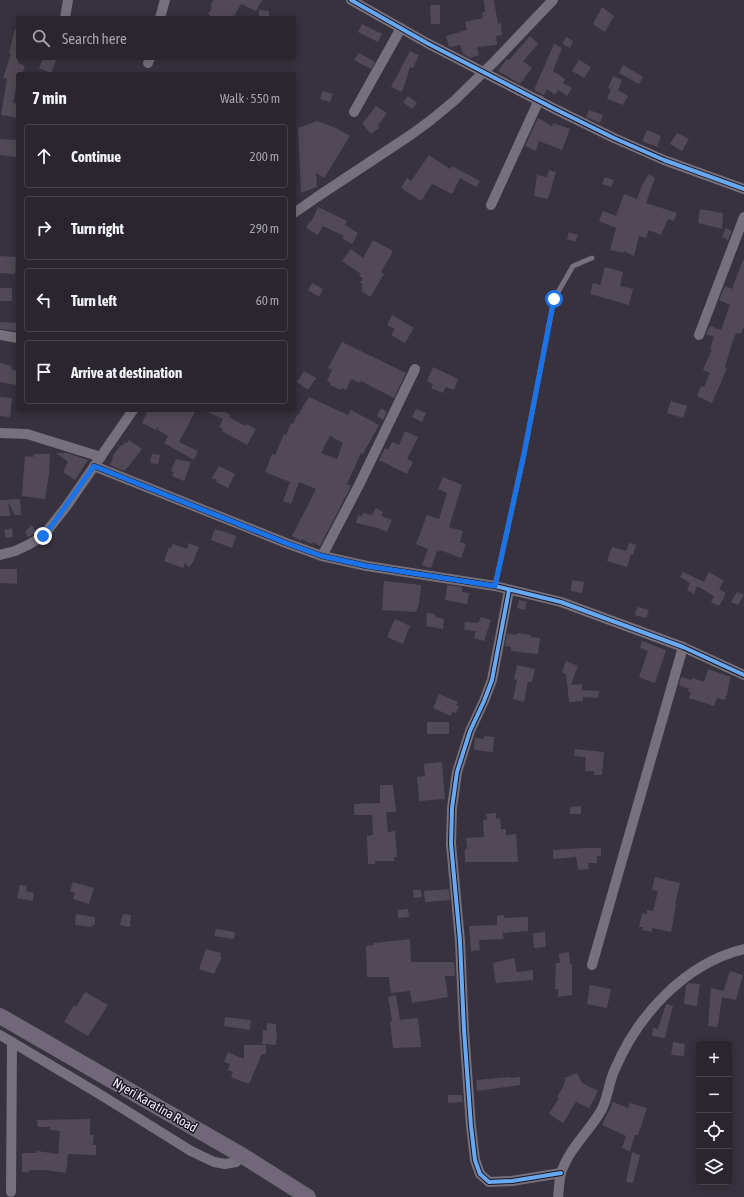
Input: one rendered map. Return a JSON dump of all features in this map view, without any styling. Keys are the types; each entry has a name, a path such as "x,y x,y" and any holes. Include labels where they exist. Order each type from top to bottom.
{"highway":[{"name":"Nyeri Karatina Road","path":"0,1016 243,1156 308,1197"}],"street":[{"path":"65,16 68,0"},
{"path":"161,16 165,0"},
{"path":"351,0 483,72 614,138 664,160 744,189"},
{"path":"296,212 412,134 454,101 495,61 552,0"},
{"path":"354,112 401,28"},
{"path":"490,205 539,100"},
{"path":"700,335 744,217"},
{"path":"0,335 16,338"},
{"path":"322,556 359,485 415,369"},
{"path":"0,555 15,551 43,536 133,412"},
{"path":"0,433 27,434 101,457"},
{"path":"94,466 322,556 367,566 495,586 561,602 683,647 744,675"},
{"path":"509,590 492,680 470,731 457,772 452,808 452,844 460,941 471,1126 475,1160 480,1174 489,1182 512,1181 561,1173"},
{"path":"592,965 683,647"},
{"path":"558,1197 561,1173 568,1159 602,1109 614,1070 631,1036 662,998 693,971 721,956 744,949"},
{"path":"0,1035 191,1151 214,1162 225,1164 236,1162 243,1156"},
{"path":"11,1192 12,1042"}],"lane":[{"path":"495,586 524,454 554,299 573,266 592,258"}],"building":[{"path":"214,0 262,0 256,11 241,4 234,16 210,16 208,14 212,8 210,6"},
{"path":"484,0 494,1 498,24 501,23 502,35 496,36 497,45 477,47 479,55 470,58 463,54 460,45 449,47 446,36 467,30 465,22 483,18 482,13 485,12"},
{"path":"430,5 440,5 440,24 431,24"},
{"path":"602,7 614,16 605,32 593,24"},
{"path":"259,10 269,11 269,16 259,16"},
{"path":"362,24 382,34 378,42 358,32"},
{"path":"15,29 16,60 18,60 18,63 25,66 23,72 16,72 16,88 13,103 16,104 16,118 1,115 7,79 3,78 11,54 9,53"},
{"path":"530,36 538,44 523,61 532,68 520,84 498,71 507,59 509,60"},
{"path":"566,37 573,41 570,48 562,44"},
{"path":"554,44 562,48 553,71 565,79 563,83 572,88 567,96 558,90 555,95 547,89 544,95 534,90"},
{"path":"410,51 419,55 413,68 410,67 402,92 391,87"},
{"path":"359,53 375,62 371,69 354,60"},
{"path":"42,60 56,60 51,72 39,68"},
{"path":"579,60 591,67 584,78 572,71"},
{"path":"623,65 643,77 639,84 619,73"},
{"path":"613,76 622,80 618,90 628,96 623,105 607,99 611,89 608,88"},
{"path":"323,91 333,94 330,102 320,99"},
{"path":"408,96 417,103 412,109 403,102"},
{"path":"376,106 387,113 378,126 379,128 371,134 362,123"},
{"path":"589,110 603,115 600,123 586,117"},
{"path":"538,118 552,126 553,123 570,129 562,150 539,141 536,151 525,146"},
{"path":"317,121 336,128 350,136 324,178 316,173 317,187 301,193 298,128"},
{"path":"647,130 661,136 657,147 642,141"},
{"path":"677,133 689,139 682,151 670,144"},
{"path":"0,139 16,140 16,157 0,155"},
{"path":"429,155 450,169 452,166 480,181 476,187 460,178 452,194 432,184 421,201 401,188 407,178 411,181"},
{"path":"549,170 556,172 548,199 534,196 537,175 547,177"},
{"path":"649,174 655,178 646,203 677,213 674,221 668,219 661,235 649,230 646,238 639,236 634,256 624,251 623,253 610,250 616,228 599,221 603,211 616,216 624,194 637,199 642,185"},
{"path":"605,177 614,180 611,187 602,184"},
{"path":"318,207 347,221 345,225 358,233 352,244 342,238 344,236 323,226 318,235 306,228 310,221 311,222"},
{"path":"700,209 723,213 722,229 698,223"},
{"path":"726,228 732,231 728,240 722,237"},
{"path":"569,232 578,235 575,242 567,239"},
{"path":"373,240 393,251 381,272 384,274 370,297 361,291 363,284 360,283 363,278 359,276 361,274 342,261 351,249 363,258"},
{"path":"0,256 16,257 15,274 0,273"},
{"path":"743,260 744,326 741,334 736,333 725,367 727,368 712,403 697,396 701,386 704,387 710,373 703,370 712,349 710,349 714,337 706,334 710,326 721,330 730,305 719,300 725,286 732,289"},
{"path":"605,267 623,272 620,286 633,289 629,305 590,294 593,283 600,285"},
{"path":"312,283 323,289 319,297 308,290"},
{"path":"0,288 12,288 12,301 0,301"},
{"path":"392,315 414,328 405,343 391,335 395,329 387,325"},
{"path":"0,322 16,323 16,331 0,329"},
{"path":"342,342 406,373 394,398 361,381 360,383 351,379 346,390 342,388 341,390 330,385 331,383 327,381 332,370 328,368"},
{"path":"0,363 12,366 11,369 16,370 16,385 0,382"},
{"path":"433,367 458,379 454,390 446,387 443,393 431,388 433,384 427,381"},
{"path":"304,371 316,378 308,390 297,382"},
{"path":"0,397 12,398 10,417 0,416"},
{"path":"309,397 348,415 351,410 379,425 363,454 361,453 347,484 351,486 320,546 313,542 312,544 301,539 301,541 292,536 316,489 299,482 291,504 283,501 290,482 265,472 272,454 275,455 284,434 286,435 291,423 293,424","holes":["330,436 343,443 337,459 321,453"]},
{"path":"671,401 687,406 683,418 667,413"},
{"path":"381,408 387,412 383,420 377,416"},
{"path":"416,409 426,413 422,422 412,417"},
{"path":"147,412 195,412 179,442 198,451 194,460 164,443 168,436 158,430 159,426 156,430 142,423"},
{"path":"207,412 224,412 231,415 229,417 245,426 247,424 256,429 247,445 222,431 223,429 219,427 223,419"},
{"path":"405,431 418,437 407,459 413,462 407,474 379,460 385,448 388,450 392,442 399,445"},
{"path":"129,440 142,449 124,471 110,465 113,458 112,457 121,445 122,446 125,442 127,443"},
{"path":"56,453 67,453 88,460 75,480 63,472 68,462"},
{"path":"34,454 50,454 49,474 45,499 22,496 25,456 33,457"},
{"path":"152,454 160,455 158,464 150,463"},
{"path":"176,459 191,462 184,481 172,476 174,472 171,471"},
{"path":"219,466 235,474 228,488 216,482 217,480 212,478"},
{"path":"443,477 462,485 449,527 463,531 460,542 466,544 461,558 440,550 439,552 437,551 431,568 422,565 428,549 416,544 427,515 439,519 447,493 438,489"},
{"path":"20,499 21,515 15,515 8,502 10,516 0,516 0,500"},
{"path":"376,508 383,512 381,516 392,520 387,532 378,528 356,523 358,515 362,516 363,513 372,515"},
{"path":"32,525 36,533 28,537 25,532"},
{"path":"12,528 13,537 6,538 4,530"},
{"path":"215,529 236,536 232,548 211,540"},
{"path":"189,543 199,547 193,562 189,567 185,563 183,568 164,561 169,547 171,548 173,544 187,549"},
{"path":"629,543 636,545 633,555 631,554 627,567 607,561 612,547 626,551"},
{"path":"0,569 17,569 17,584 0,583"},
{"path":"683,572 704,582 709,572 724,581 719,589 726,593 719,606 711,602 714,596 697,586 694,594 687,590 690,583 680,577"},
{"path":"572,580 584,582 582,593 571,591"},
{"path":"384,581 421,585 419,604 416,612 382,610"},
{"path":"447,585 462,587 462,592 469,593 467,604 445,600"},
{"path":"737,592 744,595 738,605 731,602"},
{"path":"519,600 527,602 525,610 517,608"},
{"path":"637,607 649,610 646,618 635,615"},
{"path":"427,613 435,614 435,617 444,619 443,629 426,626"},
{"path":"481,617 491,620 484,641 474,638 476,631 464,630 465,622 478,623"},
{"path":"395,619 410,626 403,644 387,637"},
{"path":"517,633 540,638 538,654 511,651 511,647 505,646 507,634 517,635"},
{"path":"642,641 666,650 655,683 639,677 648,651 640,648"},
{"path":"566,661 578,666 571,685 582,684 582,690 599,691 598,698 583,697 583,701 569,702 566,674 562,672"},
{"path":"517,665 535,669 532,682 528,682 524,702 513,699 517,680 514,679"},
{"path":"708,669 731,677 725,700 717,698 714,706 689,698 691,692 688,692 689,689 679,685 681,677 692,680 693,678 704,682"},
{"path":"439,694 458,702 456,705 459,706 456,713 452,712 451,716 433,708"},
{"path":"427,722 449,722 449,734 427,734"},
{"path":"484,736 494,737 493,752 474,750 475,738 484,739"},
{"path":"575,749 604,752 602,775 594,775 594,771 585,771 586,757 574,756"},
{"path":"442,762 445,799 419,801 417,777 425,776 424,764"},
{"path":"380,785 393,785 396,812 386,812 388,832 395,831 397,857 394,857 394,861 375,861 375,864 368,864 367,836 373,835 372,815 354,815 354,804 380,803"},
{"path":"581,806 581,814 570,814 570,807"},
{"path":"496,813 496,819 500,818 501,829 506,829 506,835 516,834 518,862 465,862 465,849 467,849 466,838 484,837 483,820 487,820 486,814"},
{"path":"601,848 601,856 597,856 597,863 588,863 589,869 578,870 576,857 553,859 553,850"},
{"path":"655,877 680,883 671,932 652,928 652,932 642,930 643,927 639,927 642,913 647,914 647,910 653,911 658,891 652,890"},
{"path":"73,882 94,888 89,904 73,899 75,893 70,891"},
{"path":"20,885 27,886 26,891 34,893 33,901 17,898"},
{"path":"449,889 450,900 425,902 424,891"},
{"path":"413,890 421,890 422,897 414,898"},
{"path":"408,909 409,917 398,918 398,910"},
{"path":"76,914 95,917 95,925 93,924 92,927 75,925"},
{"path":"123,914 131,915 130,927 120,925"},
{"path":"504,915 504,918 528,917 528,931 502,933 504,939 479,940 480,950 471,951 469,926 497,925 497,916"},
{"path":"216,929 235,932 234,939 214,936"},
{"path":"545,932 546,947 534,948 533,933"},
{"path":"410,939 411,962 454,962 455,976 445,976 448,997 412,1003 410,991 391,993 389,977 367,977 366,946 374,945 374,943"},
{"path":"206,949 221,953 220,957 222,957 214,974 199,969"},
{"path":"569,952 570,964 572,964 572,995 558,997 558,989 555,989 556,963 560,963 559,954"},
{"path":"514,958 517,972 533,970 533,980 496,983 493,963"},
{"path":"730,971 743,975 736,1000 722,997 718,1025 717,1024 717,1027 708,1026 711,988 723,992"},
{"path":"689,983 700,984 697,1006 684,1004 686,985"},
{"path":"590,985 611,989 607,1008 587,1004"},
{"path":"85,992 108,1005 88,1036 64,1022 74,1005 76,1007"},
{"path":"396,995 400,1020 418,1018 421,1047 393,1048 390,1021 392,1021 388,997"},
{"path":"666,1004 673,1006 665,1038 652,1036 653,1028 658,1029"},
{"path":"225,1017 251,1020 250,1030 224,1026"},
{"path":"267,1023 276,1024 276,1045 262,1044 263,1030 266,1031"},
{"path":"673,1042 685,1044 684,1056 671,1055"},
{"path":"244,1045 266,1045 266,1054 262,1054 249,1084 231,1077 233,1072 228,1070 230,1064 224,1062 228,1052 244,1059"},
{"path":"577,1073 582,1083 598,1091 589,1108 576,1102 563,1123 549,1114 559,1098 557,1097 564,1083 566,1082 564,1078"},
{"path":"520,1077 520,1085 477,1091 476,1080"},
{"path":"448,1095 462,1095 463,1102 448,1103"},
{"path":"613,1102 628,1108 630,1103 647,1108 638,1135 635,1135 630,1151 622,1148 626,1136 602,1125"},
{"path":"90,1119 90,1135 94,1135 93,1145 96,1145 96,1155 68,1154 66,1173 46,1170 29,1170 29,1172 22,1172 22,1153 37,1153 37,1151 58,1154 60,1131 50,1130 50,1127 38,1127 37,1120"},
{"path":"632,1152 640,1155 633,1183 626,1182"}],"cycle path":[{"path":"351,0 427,43 614,138 664,160 744,189"},
{"path":"94,466 322,556 367,566 495,586 561,602 683,647 744,675"},
{"path":"509,590 492,680 470,731 457,772 452,808 451,844 460,941 464,1030 471,1126 475,1160 480,1174 489,1182 512,1181 561,1173"}],"route":[{"path":"43,536 94,466 322,556 367,566 495,586 524,454 554,299"}]}
